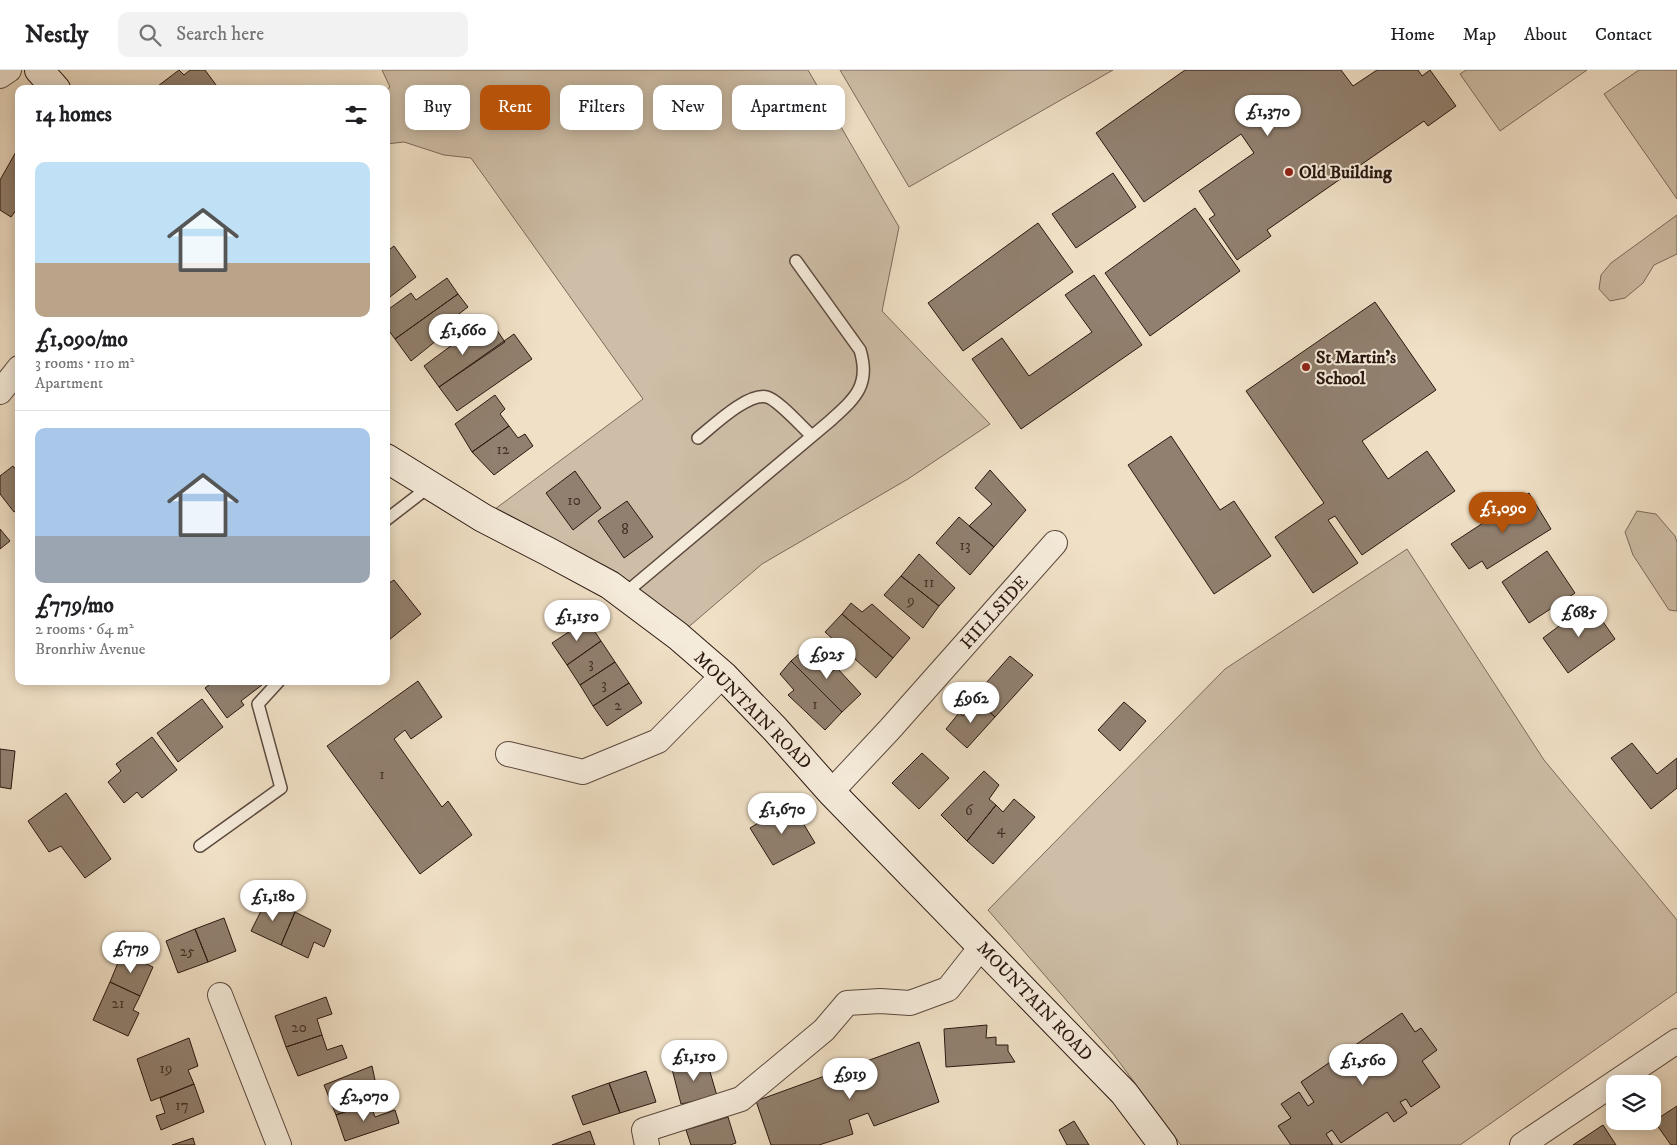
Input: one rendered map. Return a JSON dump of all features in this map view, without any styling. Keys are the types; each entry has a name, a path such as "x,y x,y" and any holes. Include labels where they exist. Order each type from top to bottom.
{"main road":[{"path":"39,70 52,85"},
{"name":"MOUNTAIN ROAD","path":"390,461 483,518 610,585 678,636 723,675 775,729 831,792 1124,1093 1163,1145"}],"street":[{"path":"0,76 9,70"},
{"path":"0,392 15,373"},
{"name":"HILLSIDE","path":"831,792 1056,544"},
{"path":"508,754 583,772 658,741 723,675"},
{"path":"647,1145 644,1130 741,1099 824,1030 847,1003 910,1002 948,989 981,947"},
{"path":"220,995 279,1145"},
{"path":"1522,1145 1677,1041"}],"lane":[{"path":"623,595 812,436 855,398 861,387 864,364 860,350 796,261"},
{"path":"698,438 744,402 756,397 767,397 775,401 812,436"},
{"path":"390,517 430,486"},
{"path":"200,846 282,788 258,704 275,685"}],"shaded area":[{"path":"382,70 808,70 817,85 732,85 732,130 843,130 899,227 882,311 990,424 908,479 762,564 678,636 483,518 643,399 471,158 444,155 404,142 390,144 390,85"},
{"path":"840,70 1113,70 909,187"},
{"path":"1466,70 1587,70 1500,131 1460,74"},
{"path":"1639,70 1677,70 1677,199 1604,94"},
{"path":"1677,215 1677,254 1654,265 1643,283 1625,298 1610,301 1599,289 1601,275 1611,263"},
{"path":"1637,511 1656,514 1675,536 1677,542 1677,611 1669,610 1633,555 1625,532"},
{"path":"1407,549 1544,760 1677,920 1677,992 1460,1145 1181,1145 1114,1055 988,910 1225,669"}],"building":[{"path":"179,70 184,75 190,70 205,70 216,85 159,85"},
{"name":"Old Building","path":"1185,70 1341,70 1353,86 1377,70 1418,70 1422,76 1430,70 1456,106 1428,126 1424,121 1267,230 1271,236 1237,260 1209,219 1215,215 1199,191 1254,153 1241,134 1144,202 1096,133"},
{"path":"15,154 15,212 11,217 0,210 0,180"},
{"path":"1113,173 1136,207 1076,248 1052,214"},
{"path":"1195,208 1240,271 1150,336 1105,273"},
{"path":"1038,223 1073,272 963,351 928,303"},
{"path":"394,246 416,277 390,297 390,249"},
{"path":"1094,275 1142,345 1021,429 972,359 1002,338 1029,376 1092,332 1065,295"},
{"path":"447,278 458,294 395,339 390,332 390,308 411,293 416,300"},
{"path":"458,294 468,307 438,330 442,336 411,361 395,339"},
{"path":"1375,302 1436,390 1362,441 1388,479 1427,451 1455,491 1362,555 1335,516 1328,520 1358,563 1313,593 1275,537 1324,503 1246,391"},
{"path":"494,326 505,342 439,387 424,366 456,342 461,348"},
{"path":"514,334 532,359 457,411 439,387"},
{"path":"495,395 505,409 500,414 509,426 472,452 455,424"},
{"path":"509,426 518,438 525,434 533,446 494,475 472,452"},
{"path":"1171,436 1220,510 1234,501 1271,556 1214,594 1128,465"},
{"path":"13,466 15,469 14,512 0,494 0,476"},
{"path":"990,470 1026,510 994,547 969,526 992,504 975,488"},
{"path":"575,471 601,508 573,530 546,493"},
{"path":"1529,493 1551,529 1487,569 1482,561 1469,569 1451,544"},
{"path":"627,501 653,537 624,558 598,521"},
{"path":"959,517 994,547 970,575 936,543"},
{"path":"0,529 10,541 0,549"},
{"path":"1547,551 1575,593 1529,623 1502,582"},
{"path":"919,554 955,588 939,606 901,576"},
{"path":"901,576 939,606 923,628 884,595"},
{"path":"394,580 421,614 390,639 390,582"},
{"path":"851,603 862,612 872,604 910,638 893,658 842,614"},
{"path":"1590,603 1615,639 1568,673 1543,638"},
{"path":"842,614 893,658 876,678 825,632"},
{"path":"587,620 601,641 567,665 552,643"},
{"path":"601,641 615,662 580,685 567,665"},
{"path":"806,648 830,673 837,668 861,694 842,712 791,661"},
{"path":"1010,656 1033,675 995,717 977,700 990,686 986,683"},
{"path":"791,661 842,712 825,730 788,695 794,690 780,674"},
{"path":"615,662 629,683 593,706 580,685"},
{"path":"418,681 442,717 411,739 405,730 394,739 442,807 448,801 472,835 420,874 327,746"},
{"path":"629,683 642,703 607,726 593,706"},
{"path":"209,685 262,685 241,701 244,705 227,718 205,688"},
{"path":"202,699 223,727 178,762 157,733"},
{"path":"977,700 995,717 967,748 946,729 959,713 963,716"},
{"path":"1124,702 1146,721 1120,751 1098,730"},
{"path":"152,737 177,770 142,798 137,792 124,803 108,782 121,771 116,764"},
{"path":"1632,743 1657,774 1677,758 1677,788 1651,809 1611,758"},
{"path":"0,749 15,751 11,789 0,787"},
{"path":"922,753 949,778 919,809 892,783"},
{"path":"984,771 999,785 989,799 996,805 967,841 941,815"},
{"path":"66,793 111,859 85,878 61,846 49,852 28,821"},
{"path":"1014,799 1035,817 993,864 967,841 996,805 1003,812"},
{"path":"791,803 815,843 773,865 750,828"},
{"path":"266,901 295,912 281,945 251,931"},
{"path":"295,912 331,930 324,947 314,942 308,958 281,945"},
{"path":"224,918 236,951 208,962 195,929"},
{"path":"195,929 208,962 178,973 166,941"},
{"path":"122,953 153,967 140,996 110,982"},
{"path":"110,982 140,996 133,1010 139,1013 128,1036 93,1020"},
{"path":"326,997 332,1014 317,1019 322,1035 286,1047 275,1016"},
{"path":"1402,1013 1415,1032 1421,1028 1437,1050 1422,1061 1440,1087 1411,1107 1406,1099 1400,1102 1407,1113 1394,1122 1387,1112 1341,1143 1332,1130 1326,1134 1333,1145 1291,1145 1278,1126 1291,1118 1281,1104 1299,1092 1308,1106 1314,1102 1301,1082"},
{"path":"987,1025 986,1038 996,1037 996,1045 1008,1045 1008,1051 1015,1062 946,1067 944,1029"},
{"path":"322,1035 327,1050 342,1045 347,1058 298,1076 286,1047"},
{"path":"189,1038 198,1066 188,1070 194,1084 151,1101 137,1059"},
{"path":"919,1042 939,1102 874,1126 868,1113 849,1120 853,1134 819,1145 771,1145 756,1101 833,1073 837,1085 857,1077 853,1066"},
{"path":"706,1058 717,1096 681,1104 672,1069"},
{"path":"372,1066 375,1080 362,1085 370,1103 336,1115 324,1085"},
{"path":"646,1071 656,1102 620,1113 609,1083"},
{"path":"609,1083 620,1113 583,1125 572,1096"},
{"path":"194,1084 204,1112 161,1130 156,1116 165,1113 160,1098"},
{"path":"370,1103 375,1117 395,1110 399,1123 345,1141 336,1115"},
{"path":"1677,1106 1677,1145 1671,1145 1660,1130 1661,1116"},
{"path":"728,1117 736,1143 730,1145 691,1145 686,1130"},
{"path":"1074,1121 1089,1145 1067,1145 1059,1130"},
{"path":"1603,1125 1616,1145 1573,1145"},
{"path":"590,1131 595,1145 552,1145"},
{"path":"193,1138 195,1145 172,1145"}],"place":[{"name":"Old Building","path":"1289,172"},
{"name":"St Martin's School","path":"1306,367"}]}
